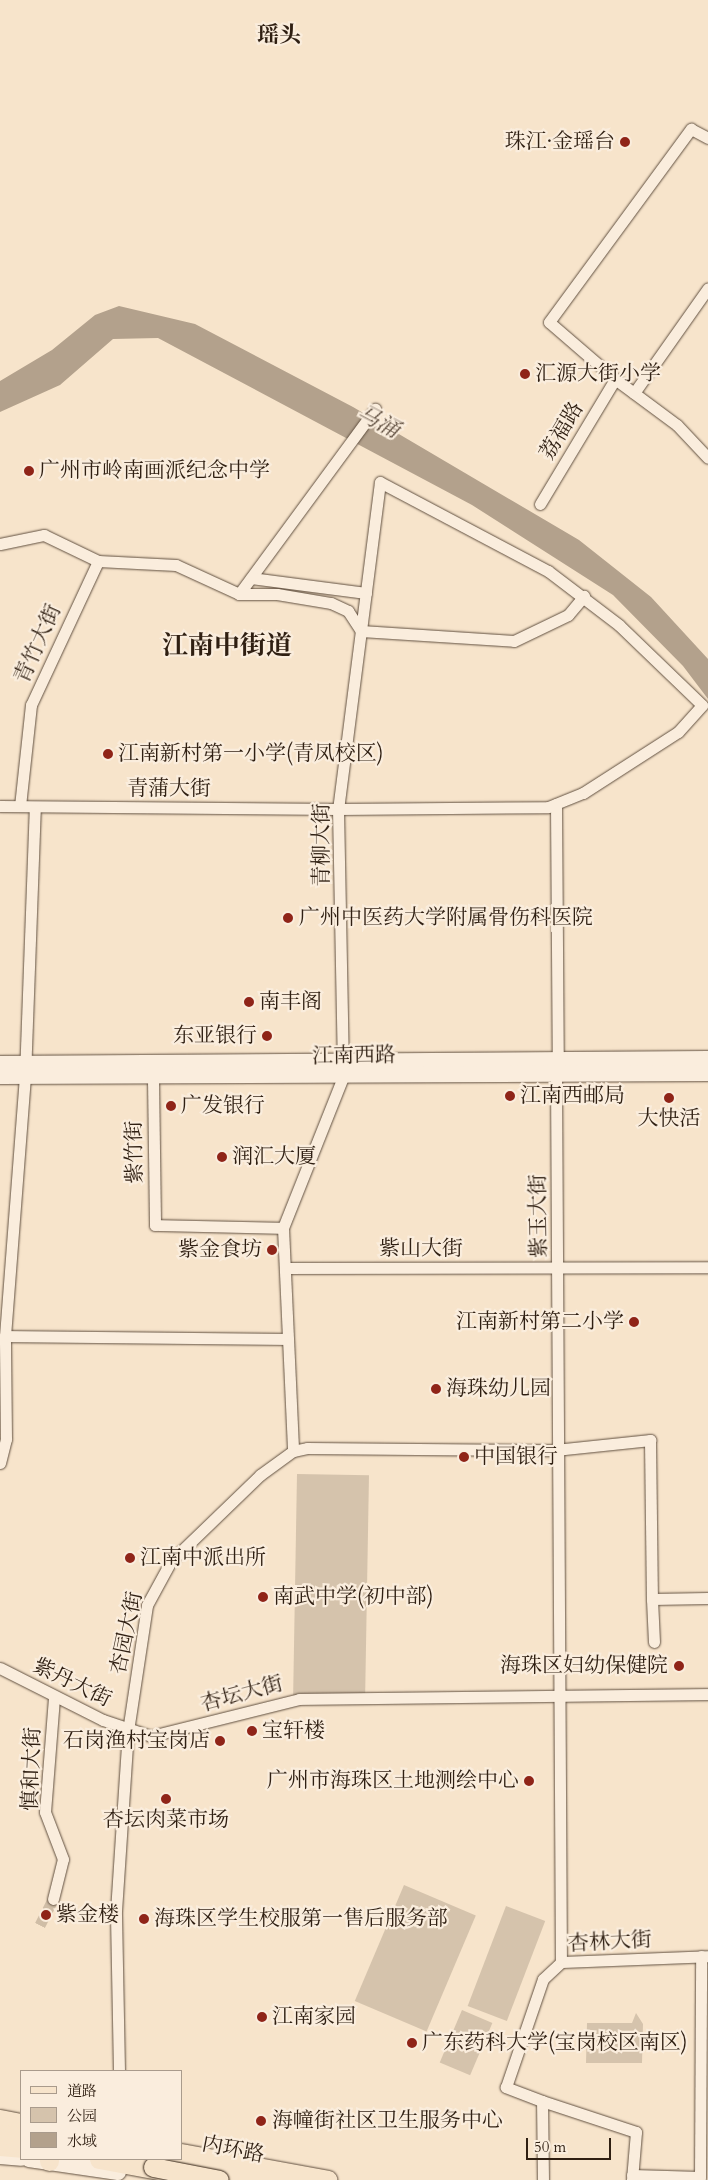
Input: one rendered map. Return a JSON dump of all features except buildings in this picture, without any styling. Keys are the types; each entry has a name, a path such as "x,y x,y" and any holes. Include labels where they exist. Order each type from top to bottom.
{"main road":[{"path":"557,1067 708,1058"},
{"path":"0,1064 25,1070 557,1067 708,1073"},
{"name":"江南西路","path":"0,1076 25,1070 153,1078 344,1069"},
{"path":"0,2111 20,2114"},
{"path":"0,2120 20,2123"},
{"path":"0,2129 20,2131"},
{"path":"0,2134 20,2137"},
{"path":"0,2147 20,2149"},
{"path":"182,2150 209,2174"},
{"path":"182,2154 209,2174"},
{"path":"0,2156 20,2158"},
{"path":"49,2160 159,2169"},
{"name":"内环路","path":"105,2160 159,2169 271,2180"},
{"path":"111,2160 209,2174 328,2180"},
{"path":"174,2160 209,2174"}],"street":[{"path":"708,138 691,129 549,322 615,379 677,425 708,458"},
{"path":"634,393 708,288"},
{"name":"荔福路","path":"540,504 615,379"},
{"path":"239,594 375,409"},
{"name":"青柳大街","path":"344,1069 338,809 380,482 548,570 584,596"},
{"path":"0,544 44,535 98,561 176,565 239,594 277,594 331,603 348,611 361,631 514,641 568,616 584,596"},
{"name":"青竹大街","path":"20,806 31,705 98,561"},
{"path":"251,578 366,593"},
{"name":"青蒲大街","path":"0,806 514,809 556,804 583,793 678,732 702,705 584,596"},
{"name":"紫玉大街","path":"556,804 556,1268 708,1267"},
{"path":"0,1464 6,1440 6,1336 25,1070 36,806"},
{"path":"344,1069 283,1228 285,1339 293,1451 330,1447 555,1450 650,1440 654,1642"},
{"name":"紫竹街","path":"153,1078 155,1225 283,1228"},
{"name":"紫山大街","path":"285,1268 556,1268"},
{"path":"556,1268 555,1450 563,1694 561,1962"},
{"path":"6,1336 285,1339"},
{"name":"杏园大街","path":"128,1730 147,1604 162,1574 221,1511 293,1451"},
{"path":"652,1599 708,1598"},
{"name":"紫丹大街","path":"0,1668 54,1697 128,1730"},
{"name":"杏坛大街","path":"128,1730 151,1736 299,1698 708,1694"},
{"name":"慎和大街","path":"53,1899 63,1859 45,1812 54,1697"},
{"path":"120,2070 116,1911 128,1730"},
{"path":"543,2180 542,2101 636,2132 632,2177 700,2177 704,1956"},
{"name":"杏林大街","path":"542,2101 506,2087 543,1979 561,1962 704,1956"}],"green space":[{"path":"297,1474 369,1475 365,1696 293,1695"},
{"path":"404,1885 476,1915 427,2031 355,2001"},
{"path":"506,1906 545,1921 507,2021 468,2006"},
{"path":"462,2010 492,2023 470,2075 440,2062"},
{"path":"636,2013 643,2024 642,2063 586,2063 587,2023 632,2023"}],"water":[{"name":"马涌","path":"119,306 195,324 353,407 579,540 651,597 708,659 708,699 683,666 613,595 472,505 158,338 113,339 60,385 0,412 0,381 52,350 95,315"}],"tunnel":[{"path":"40,1925 53,1899"}],"place":[{"name":"珠江·金瑶台","path":"625,142"},
{"name":"汇源大街小学","path":"525,374"},
{"name":"广州市岭南画派纪念中学","path":"29,471"},
{"name":"江南新村第一小学(青凤校区)","path":"108,754"},
{"name":"广州中医药大学附属骨伤科医院","path":"288,918"},
{"name":"南丰阁","path":"249,1002"},
{"name":"东亚银行","path":"267,1036"},
{"name":"江南西邮局","path":"510,1096"},
{"name":"大快活","path":"669,1098"},
{"name":"广发银行","path":"171,1106"},
{"name":"润汇大厦","path":"222,1157"},
{"name":"紫金食坊","path":"272,1250"},
{"name":"江南新村第二小学","path":"634,1322"},
{"name":"海珠幼儿园","path":"436,1389"},
{"name":"中国银行","path":"464,1457"},
{"name":"江南中派出所","path":"130,1558"},
{"name":"南武中学(初中部)","path":"263,1597"},
{"name":"海珠区妇幼保健院","path":"679,1666"},
{"name":"宝轩楼","path":"252,1731"},
{"name":"石岗渔村宝岗店","path":"220,1741"},
{"name":"广州市海珠区土地测绘中心","path":"529,1781"},
{"name":"杏坛肉菜市场","path":"166,1799"},
{"name":"紫金楼","path":"46,1915"},
{"name":"海珠区学生校服第一售后服务部","path":"144,1919"},
{"name":"江南家园","path":"262,2017"},
{"name":"广东药科大学(宝岗校区南区)","path":"412,2043"},
{"name":"海幢街社区卫生服务中心","path":"261,2121"}],"district":[{"name":"瑶头","path":"279,36"},
{"name":"江南中街道","path":"227,646"}]}
